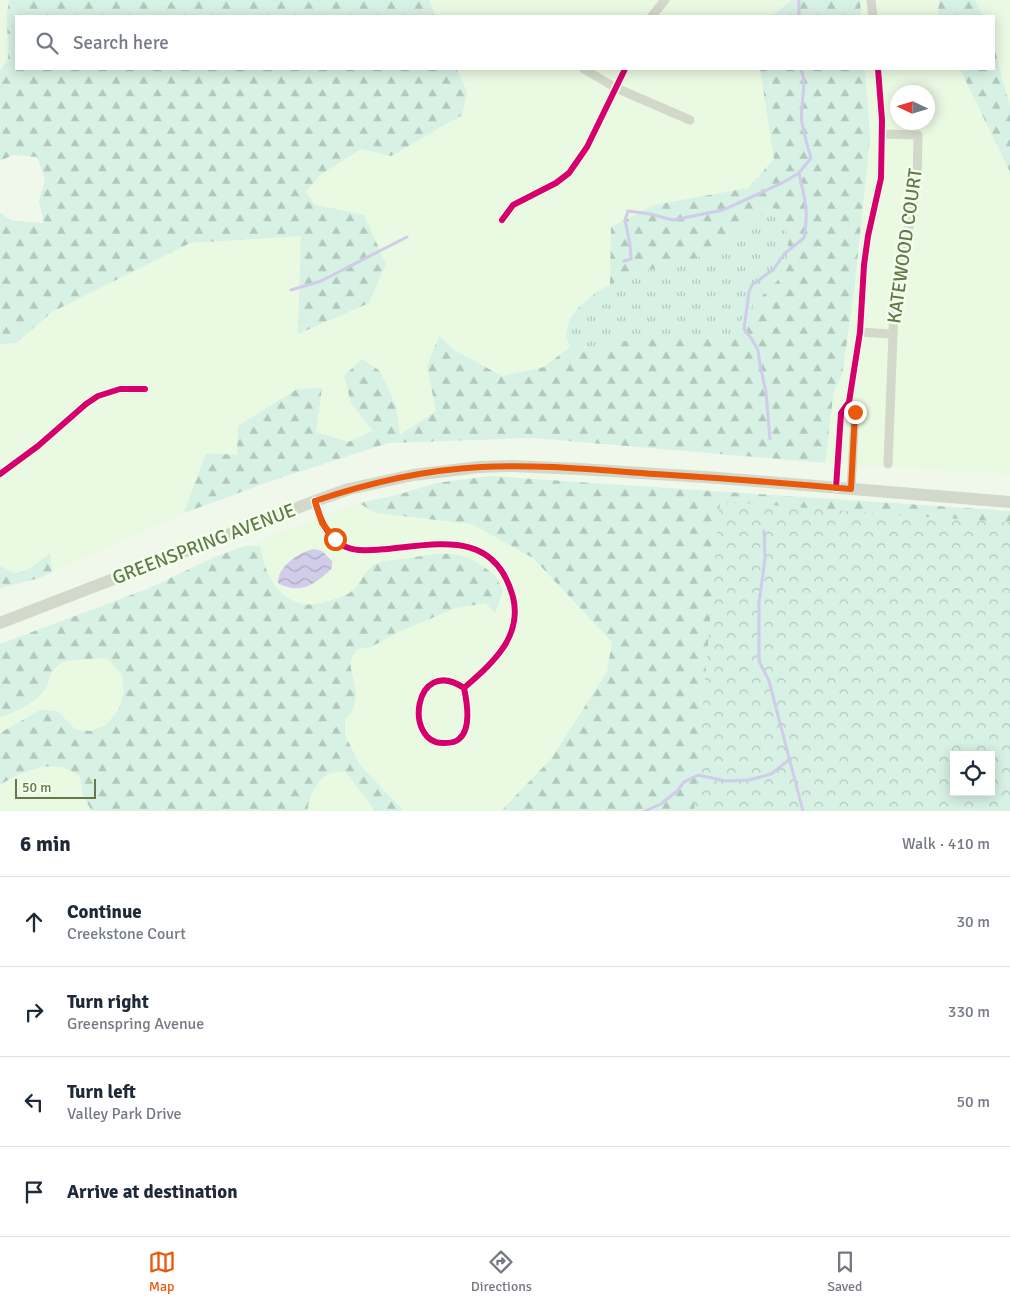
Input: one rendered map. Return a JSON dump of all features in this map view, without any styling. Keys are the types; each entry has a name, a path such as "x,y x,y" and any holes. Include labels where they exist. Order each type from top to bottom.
{"main road":[{"name":"GREENSPRING AVENUE","path":"0,623 349,489 413,475 479,467 580,468 1010,502"}],"street":[{"path":"653,15 665,0"},
{"path":"871,0 873,15"},
{"path":"586,70 616,88 690,120"},
{"path":"502,220 514,205 556,183 569,173 586,147 625,70"},
{"path":"836,488 841,413 849,402 860,332 864,265 868,236 881,178 882,134 878,70"},
{"name":"KATEWOOD COURT","path":"882,134 918,135 917,183 913,213 898,281 892,334 888,464"},
{"name":"KATEWOOD COURT","path":"860,332 892,334"},
{"path":"0,474 38,446 86,404 98,396 120,389 145,389"},
{"path":"849,402 855,412 851,489"},
{"path":"315,501 322,523 335,539 345,546 357,550 378,550 445,543 461,544 474,548 494,561 510,585 514,600 513,629 503,650 490,665 464,688"},
{"path":"438,680 447,680 464,688 467,723 464,733 459,740 450,743 434,743 426,737 420,727 420,697 431,684 438,680"}],"shaded area":[{"path":"0,0 9,0 7,14 8,59 0,70"},
{"path":"429,0 792,0 773,15 436,15"},
{"path":"860,0 1010,0 1010,474 825,463 834,390 842,375 854,292 870,138 865,70 995,70 995,15 861,15"},
{"path":"457,70 760,70 774,159 749,188 654,205 612,226 610,285 598,291 566,334 570,347 544,367 502,376 454,350 439,336 427,366 436,412 400,435 396,406 380,372 361,360 351,403 373,431 348,442 316,432 237,455 206,453 184,513 52,572 50,553 28,570 15,573 0,566 0,344 16,343 52,312 190,243 301,236 298,334 364,215 315,205 306,192 320,175 361,149 391,156 467,92"},
{"path":"359,503 375,513 472,524 533,558 612,642 607,672 551,759 501,811 404,811 360,765 345,735 345,720 354,708 356,693 350,663 356,649 371,647 398,632 456,608 486,603 495,614 503,591 364,574 358,587 346,595 317,604 302,604 288,599 277,589 262,563 260,546 245,546"},
{"path":"107,658 122,675 124,692 119,709 107,724 91,731 76,730 66,720 7,730 0,733 0,717 12,713 46,688 54,668 62,662"},
{"path":"42,766 61,767 80,775 83,797 91,809 90,811 0,811 0,785 7,780"},
{"path":"345,771 373,808 373,811 308,811 307,805 317,785 327,774"}],"green space":[{"path":"9,0 429,0 436,15 15,15 15,70 457,70 467,92 462,115 391,156 361,149 320,175 306,192 315,205 364,215 386,264 369,303 298,334 301,236 190,243 52,312 16,343 0,344 0,213 13,221 44,223 39,202 45,179 37,157 13,155 0,161 0,70 8,59 7,14"},
{"path":"792,0 860,0 861,15 773,15"},
{"path":"939,0 975,0 982,15 938,15"},
{"path":"995,51 1010,107 1010,172 960,70 995,70"},
{"path":"760,70 865,70 870,138 854,292 842,375 834,390 825,463 533,438 388,443 274,480 184,513 206,453 237,455 238,426 297,389 322,388 316,432 348,442 373,431 351,403 344,376 362,359 380,371 396,406 400,435 436,411 427,366 439,336 454,350 502,376 544,367 570,347 598,348 654,333 716,338 730,334 759,299 779,279 787,267 788,238 784,222 774,208 723,238 702,256 676,265 636,272 610,285 611,227 654,205 748,188 774,159"},
{"path":"774,208 784,222 788,238 787,267 779,279 759,299 730,334 716,338 654,333 598,348 570,347 566,335 569,321 577,309 598,291 636,272 676,265 702,256 723,238"},
{"path":"490,476 1010,511 1010,792 999,811 501,811 551,759 607,672 612,642 533,558 472,524 375,513 359,503 397,495 436,483"},
{"path":"720,501 1010,522 1010,811 694,811"},
{"path":"245,546 260,546 266,568 277,588 294,601 305,604 321,604 346,595 355,588 366,572 377,563 424,555 453,554 463,556 481,565 497,578 503,591 495,614 486,603 456,608 398,632 371,647 356,649 350,663 356,693 354,708 345,720 345,735 360,765 404,811 373,811 373,808 345,771 329,774 322,779 315,787 308,811 90,811 91,809 83,797 80,776 66,768 54,766 29,770 0,785 0,733 40,710 57,711 76,730 91,731 107,724 119,709 124,692 122,675 107,658 65,662 55,668 45,689 36,699 19,710 0,717 0,644 147,589 217,556"},
{"path":"50,553 52,572 40,578 0,588 0,566 15,573 28,570"}],"water":[{"path":"314,549 322,551 332,561 332,568 314,583 301,588 286,587 278,583 281,571 290,561 302,553"}],"waterway":[{"path":"799,0 799,15"},
{"path":"770,439 766,392 758,350 744,329 749,292 752,285 774,269 784,254 804,238 805,198 799,173 811,158 801,116 804,89 801,70"},
{"path":"624,261 631,259 625,220 628,211 673,220 723,210 782,183 799,173"},
{"path":"291,290 321,281 407,237"},
{"path":"764,531 765,559 759,602 759,661 769,681 803,811"},
{"path":"645,811 661,804 677,791 684,782 698,775 726,781 749,780 771,774 790,759"}],"cycle path":[{"path":"502,220 513,205 556,183 569,173 587,147 625,70"},
{"path":"836,488 841,413 849,402 860,332 864,265 868,236 881,178 882,120 878,70"},
{"path":"0,474 38,446 86,404 98,396 120,389 145,389"},
{"path":"315,501 319,515 329,533 339,543 351,549 371,550 445,544 463,546 479,551 493,561 505,575 513,597 515,612 509,637 494,659 464,688 447,681 434,683 425,691 420,704 419,718 423,731 432,740 451,743 463,735 468,715 464,688"}],"route":[{"path":"335,539 322,523 315,501 349,489 446,470 479,467 541,466 851,489 855,412"}]}
